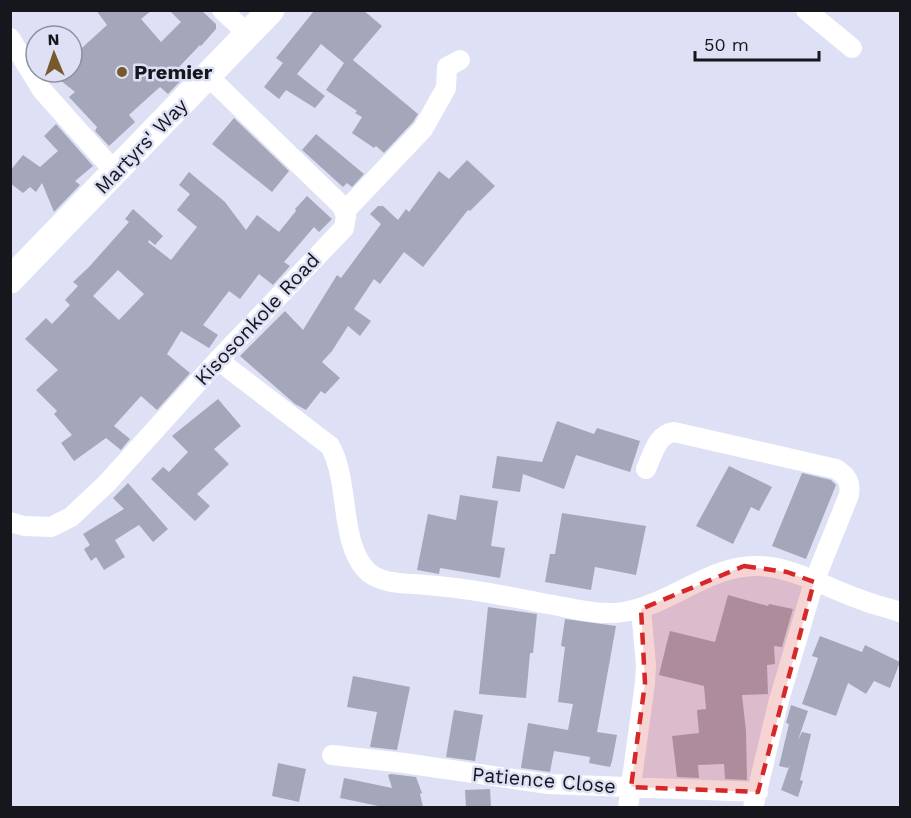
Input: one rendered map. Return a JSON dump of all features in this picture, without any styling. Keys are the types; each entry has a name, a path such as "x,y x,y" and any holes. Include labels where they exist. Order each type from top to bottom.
{"main road":[{"name":"Martyrs' Way","path":"10,280 116,173 271,10"}],"street":[{"path":"222,10 249,35"},
{"path":"806,10 852,48"},
{"path":"10,38 42,90 116,173"},
{"path":"208,76 345,211 423,129 446,88 447,67 460,60"},
{"name":"Kisosonkole Road","path":"10,522 24,526 51,527 71,517 107,483 218,360 344,228 345,211"},
{"path":"218,360 319,435 330,446 340,470 355,554 371,574 392,582 464,588 598,613 621,613 640,609 726,570 744,566 762,566 787,572 900,612"},
{"path":"646,469 660,438 668,432 674,432 836,469 844,474 850,484 849,495 814,582 779,700 755,800"},
{"path":"628,807 645,684 646,665 640,609"},
{"name":"Patience Close","path":"332,755 548,784 631,787 755,800"}],"highlighted area":[{"path":"744,566 787,572 814,582 758,792 631,787 645,683 641,609"}],"building":[{"path":"96,10 152,10 141,19 161,42 181,22 169,10 201,10 216,24 216,29 179,67 187,74 168,94 160,87 129,115 135,122 109,146 95,131 97,127 69,97 75,92 65,84 84,84 84,46 107,25"},
{"path":"363,10 382,26 353,60 418,114 384,153 352,133 362,117 355,113 357,111 326,90 344,63 321,44 297,74 325,96 315,108 286,90 279,99 264,87 283,63 276,58 314,11"},
{"path":"234,118 289,171 272,192 212,144"},
{"path":"56,124 93,166 75,181 80,185 54,212 42,183 36,192 30,187 23,193 10,183 10,171 23,155 40,167 58,151 44,136"},
{"path":"316,134 364,174 352,187 347,183 343,187 302,150"},
{"path":"467,160 495,186 470,211 468,210 423,267 404,252 380,284 374,279 354,309 371,321 360,336 348,326 322,362 340,378 325,394 321,391 306,410 295,404 240,356 285,311 303,330 337,275 341,278 381,224 370,214 378,206 383,206 398,220 406,209 409,212 439,171 449,179"},
{"path":"189,172 225,202 246,230 257,215 279,232 307,196 332,219 319,232 314,227 284,262 290,266 273,285 259,274 240,299 229,291 203,325 218,335 209,348 181,331 167,354 190,373 157,410 141,396 114,426 130,439 121,450 106,438 74,461 61,443 72,435 54,414 57,411 36,390 58,370 25,339 46,318 52,324 70,305 65,300 78,286 73,282 129,222 125,219 133,209 163,236 155,245 149,240 148,242 171,260 197,227 177,210 190,194 179,185","holes":["118,270 144,294 119,320 93,296"]},
{"path":"218,399 241,426 214,449 229,464 197,494 210,506 195,521 151,479 163,467 169,472 188,452 172,436"},
{"path":"557,421 594,434 597,428 640,441 630,472 576,455 564,489 523,474 520,492 492,488 497,456 542,462"},
{"path":"729,466 772,487 759,511 751,507 733,544 696,526"},
{"path":"802,473 831,480 836,485 806,559 772,546"},
{"path":"128,483 168,529 153,542 139,525 115,540 125,557 104,570 96,557 91,561 84,549 90,545 83,534 124,509 113,498"},
{"path":"460,495 498,501 491,546 505,548 500,578 440,568 439,574 417,570 428,514 456,520"},
{"path":"562,513 646,526 636,575 595,567 591,590 545,582 550,554 555,554"},
{"path":"728,595 768,606 769,604 793,609 782,647 774,646 775,664 767,665 768,694 742,695 746,731 747,780 725,779 724,764 698,765 699,778 677,777 672,736 699,733 697,710 706,709 704,686 659,675 670,631 715,642"},
{"path":"488,607 537,614 533,653 530,653 526,698 479,694"},
{"path":"565,619 616,626 597,732 617,735 612,761 610,767 589,763 590,757 554,751 550,772 521,768 528,723 568,730 573,704 558,702 565,647 561,646"},
{"path":"820,636 862,652 865,645 900,662 890,688 874,681 866,694 848,683 836,716 802,704 818,658 812,656"},
{"path":"353,676 410,687 397,750 370,747 377,712 347,707"},
{"path":"791,705 808,711 798,740 802,732 811,734 798,797 781,790 790,764 788,768 779,766"},
{"path":"454,710 483,715 475,761 446,757"},
{"path":"278,763 306,769 299,802 272,796"},
{"path":"388,775 416,777 422,793 420,794 423,807 383,807 340,798 344,778 392,788"},
{"path":"490,789 491,807 466,807 465,790"}],"place":[{"name":"Premier","path":"122,72"}]}
